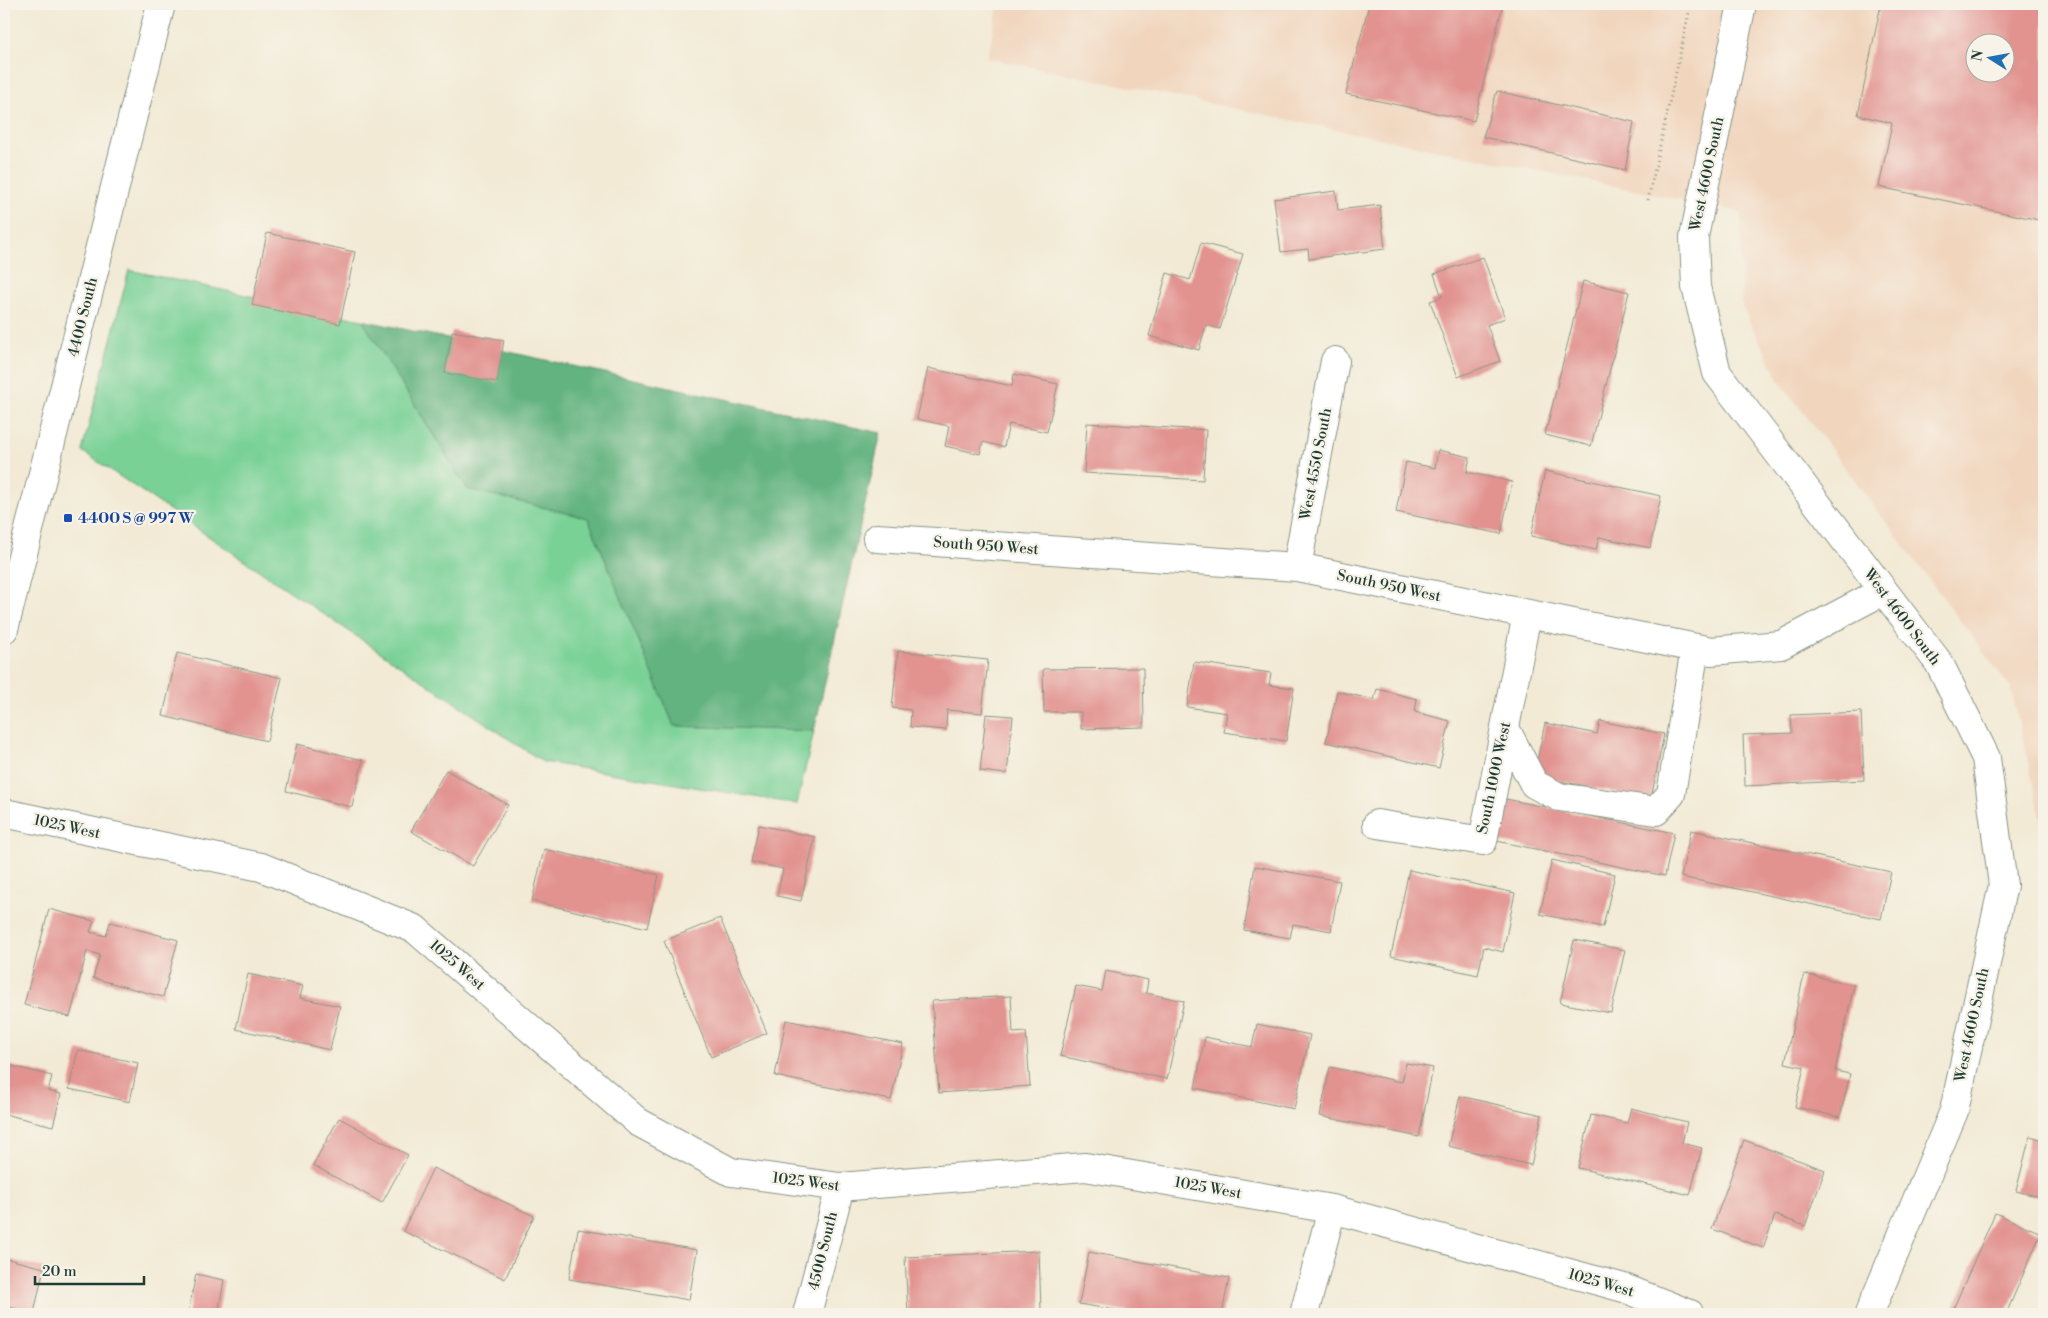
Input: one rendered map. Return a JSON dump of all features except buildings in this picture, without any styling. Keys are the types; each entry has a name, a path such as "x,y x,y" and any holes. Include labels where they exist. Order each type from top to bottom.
{"street":[{"name":"4400 South","path":"4,629 13,555 161,4"},
{"name":"West 4600 South","path":"1742,4 1694,237 1696,288 1717,373 1938,664 1986,758 2003,885 1954,1111 1869,1314"},
{"name":"West 4550 South","path":"1297,567 1335,361"},
{"name":"South 950 West","path":"877,538 1297,567 1711,651 1781,645 1883,591"},
{"name":"South 1000 West","path":"1377,824 1484,840 1528,614"},
{"path":"1505,728 1534,784 1559,797 1656,811 1671,794 1695,648"},
{"name":"1025 West","path":"4,813 261,867 415,929 638,1122 731,1172 840,1187 1085,1167 1332,1209 1624,1288 1690,1314"},
{"name":"4500 South","path":"807,1314 840,1187"},
{"path":"1304,1314 1332,1209"}],"path":[{"path":"1648,200 1691,4"}],"shaded area":[{"path":"999,4 2044,4 2044,831 2011,688 1779,380 1742,306 1741,212 987,58"}],"green space":[{"path":"129,270 362,320 467,489 588,518 674,726 814,731 797,804 543,762 82,451"},
{"path":"362,320 881,433 814,731 674,726 588,518 467,489"}],"place":[{"name":"4400 S @ 997 W","path":"68,518"}]}
